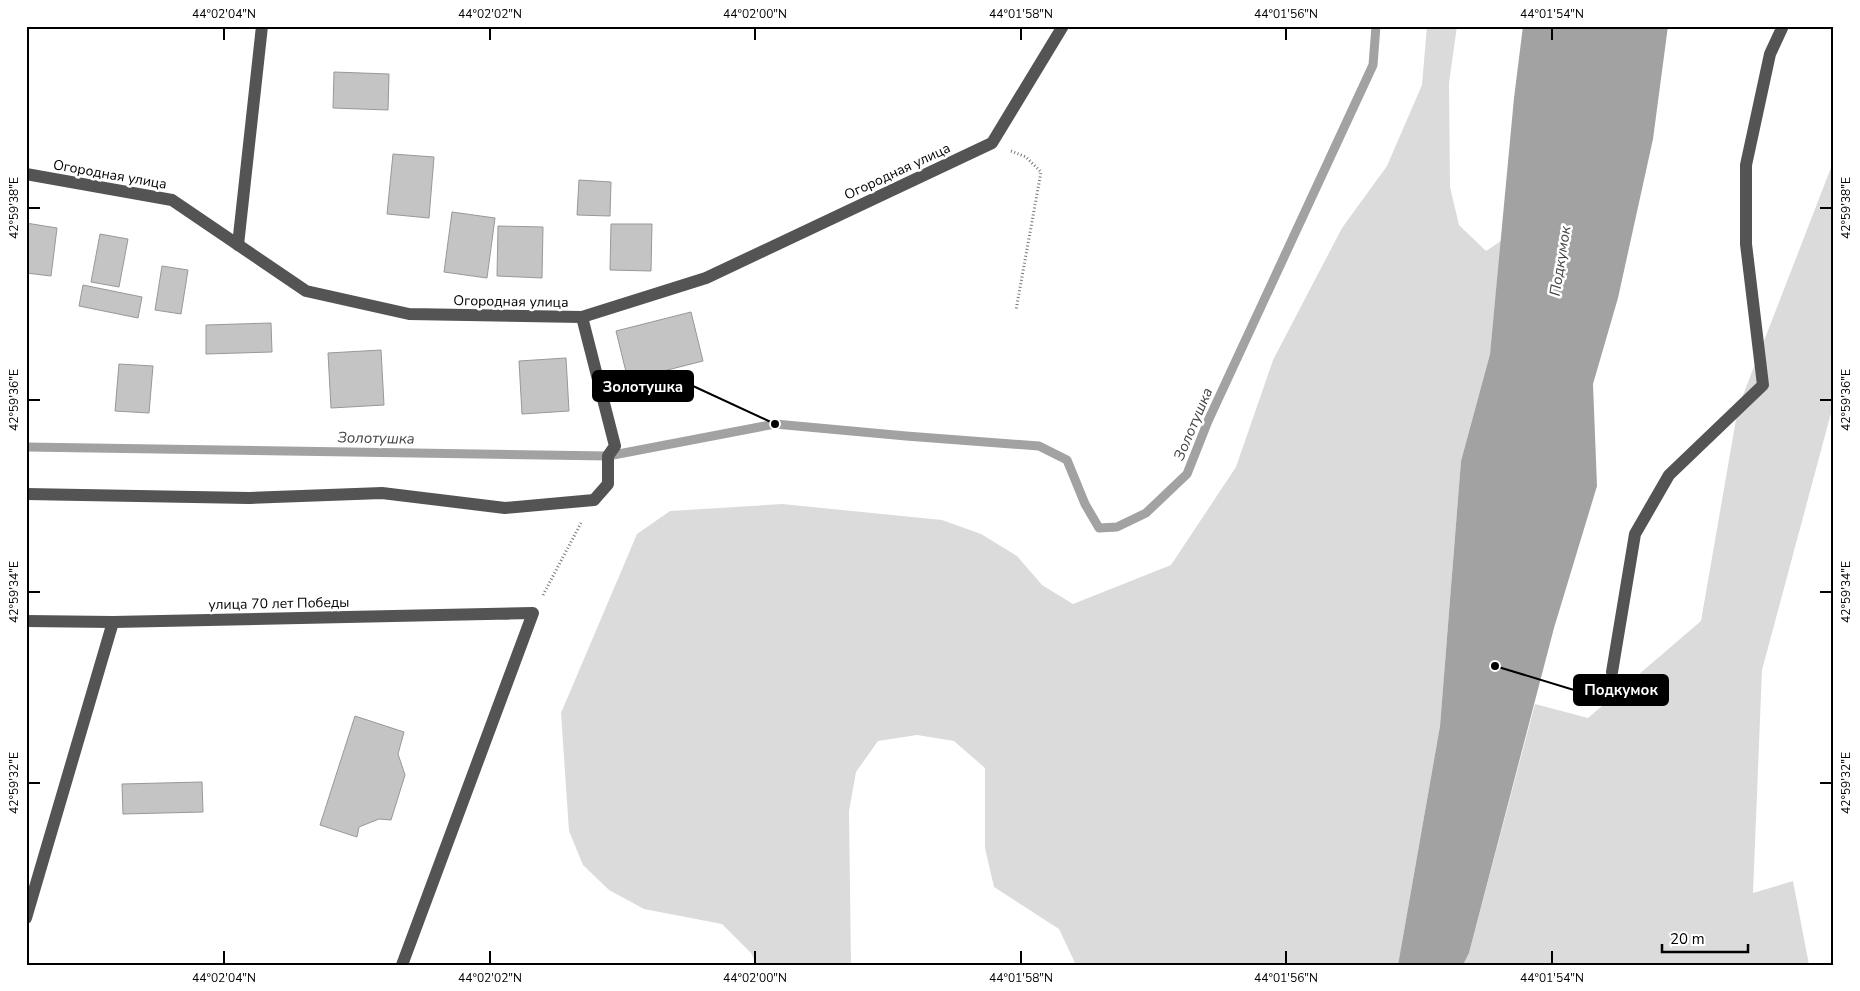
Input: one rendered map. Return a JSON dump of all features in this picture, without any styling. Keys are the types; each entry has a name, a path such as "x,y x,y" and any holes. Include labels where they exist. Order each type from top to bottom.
{"street":[{"path":"238,245 262,26"},
{"path":"992,143 1063,26"},
{"path":"1612,672 1635,534 1669,475 1763,385 1746,244 1746,165 1770,54 1783,26"},
{"name":"Огородная улица","path":"26,174 172,200 306,291 409,314 434,316 582,317 706,278 992,143"},
{"path":"26,494 249,498 382,493 505,508 594,500 608,484 608,456 615,446 582,317"},
{"path":"402,965 533,613"},
{"name":"улица 70 лет Победы","path":"26,621 113,622 533,613"},
{"path":"26,918 113,622"}],"path":[{"path":"992,143 1026,157 1041,172 1016,310"},
{"path":"533,613 594,500"}],"shaded area":[{"path":"1427,26 1457,26 1449,83 1450,187 1459,225 1486,251 1501,241 1490,354 1461,461 1440,726 1398,965 1076,965 1059,929 994,887 985,848 985,768 954,741 917,735 878,741 856,772 849,811 851,965 757,965 751,953 722,924 644,909 609,890 583,865 569,831 561,713 637,534 670,511 782,504 942,520 981,534 1017,556 1042,585 1073,604 1171,565 1236,467 1273,360 1342,228 1387,166 1422,85"},
{"path":"1834,160 1834,402 1762,670 1753,893 1793,881 1809,965 1463,965 1469,953 1535,704 1588,718 1701,621 1738,408"}],"water":[{"path":"1523,26 1668,26 1653,139 1618,298 1593,384 1597,486 1554,628 1469,953 1463,965 1398,965 1440,726 1461,461 1490,354 1514,98"}],"building":[{"path":"334,72 389,74 388,110 333,108"},
{"path":"393,154 434,157 429,218 387,214"},
{"path":"579,180 611,182 610,216 577,215"},
{"path":"452,212 495,218 487,278 444,272"},
{"path":"26,223 57,228 51,276 26,273"},
{"path":"611,224 652,224 651,271 610,270"},
{"path":"498,226 543,227 542,278 497,276"},
{"path":"100,234 128,239 119,287 91,282"},
{"path":"162,266 188,270 181,314 155,310"},
{"path":"83,285 142,297 138,318 79,306"},
{"path":"691,312 703,361 628,380 616,331"},
{"path":"271,323 272,352 206,354 206,325"},
{"path":"381,350 384,405 331,408 328,353"},
{"path":"566,358 569,411 522,414 519,361"},
{"path":"119,364 153,366 149,413 115,411"},
{"path":"355,716 404,732 398,754 405,775 391,820 379,819 359,827 357,837 320,825"},
{"path":"202,782 203,812 123,814 122,784"}],"waterway":[{"name":"Золотушка","path":"26,447 608,456 775,424 1039,446 1067,460 1085,504 1099,528 1117,527 1146,513 1187,474 1208,421 1373,65 1376,26"}],"place":[{"name":"Золотушка","path":"775,424"},
{"name":"Подкумок","path":"1495,666"}]}
